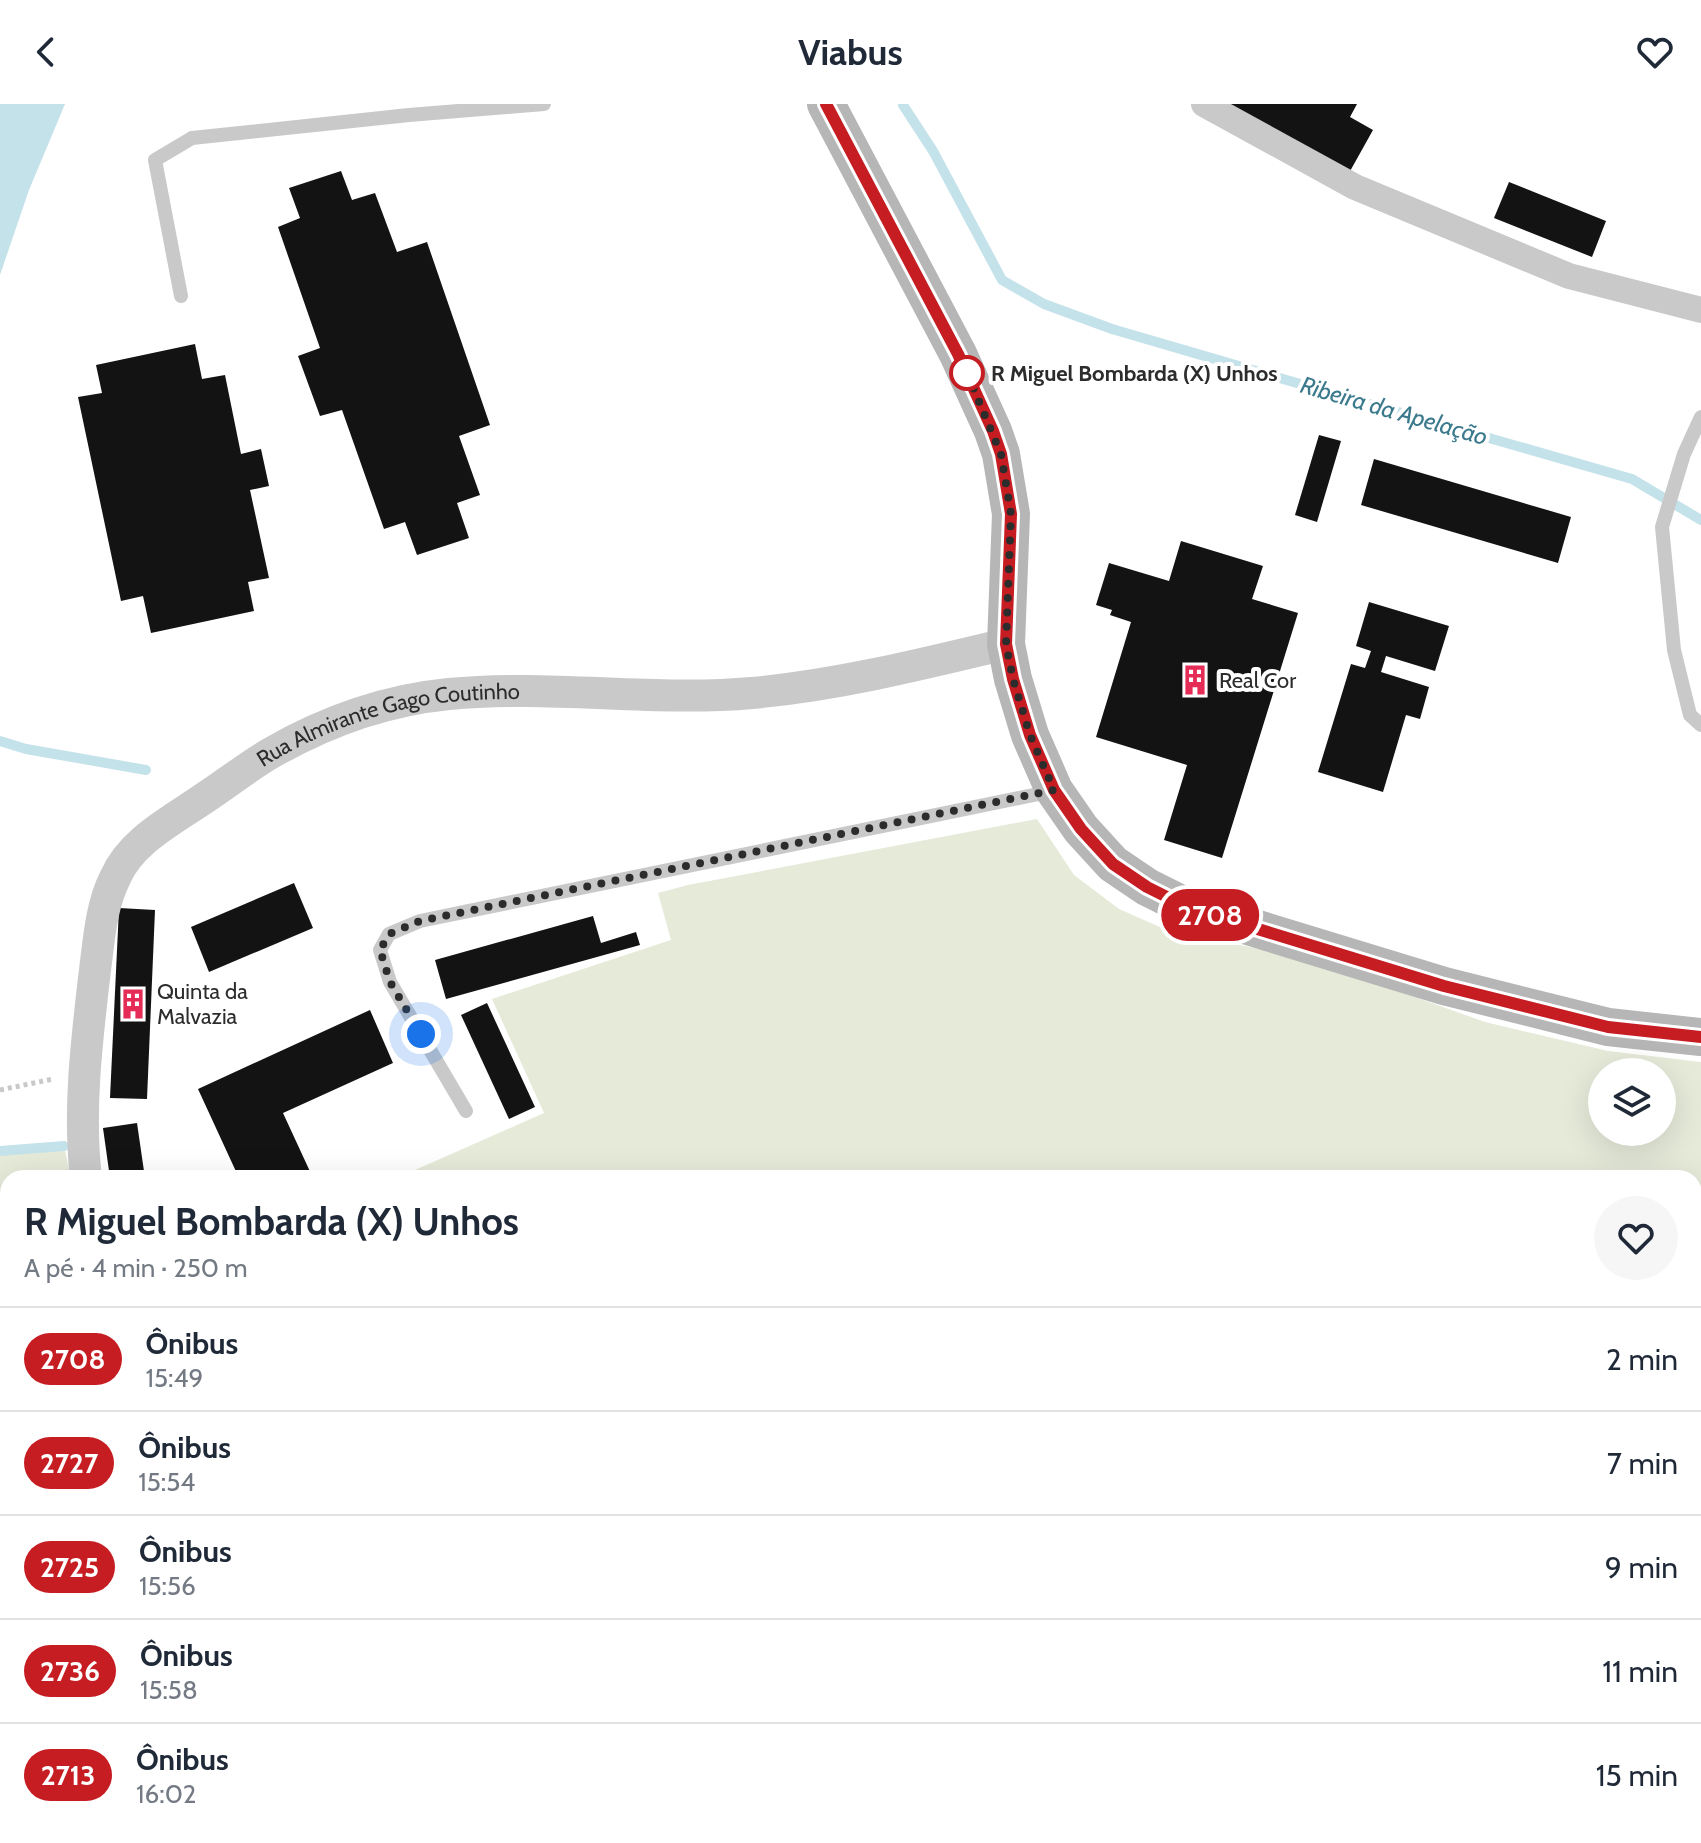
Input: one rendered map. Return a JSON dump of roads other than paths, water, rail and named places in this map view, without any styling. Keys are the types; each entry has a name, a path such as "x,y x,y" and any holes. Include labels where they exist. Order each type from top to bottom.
{"main road":[{"path":"826,104 958,354 1001,454 1011,514 1006,644 1013,679 1030,735 1054,790 1081,829 1113,864 1147,887 1189,908 1474,993 1608,1027 1701,1037"}],"street":[{"path":"1204,104 1355,187 1554,270 1701,310"},
{"name":"Rua Almirante Gago Coutinho","path":"85,1170 85,1072 102,919 111,887 124,862 140,844 250,766 297,739 360,713 424,697 523,691 649,695 751,693 805,687 878,673 1006,644"}],"lane":[{"path":"181,296 155,160 192,138 544,104"},
{"path":"1701,417 1684,454 1662,527 1674,650 1690,715 1701,725"},
{"path":"466,1111 390,982 380,950 389,934 420,921 1054,790"}],"water":[{"path":"0,104 65,104 29,190 0,275"}],"waterway":[{"name":"Ribeira da Apelação","path":"903,105 933,151 1002,280 1044,304 1112,329 1632,479 1701,520"},
{"path":"0,741 26,749 146,770"},
{"path":"0,1151 64,1146"}],"place":[{"name":"R Miguel Bombarda (X) Unhos","path":"967,373"},
{"name":"Real Cor","path":"1195,680"},
{"name":"Quinta da Malvazia","path":"133,1004"}]}
